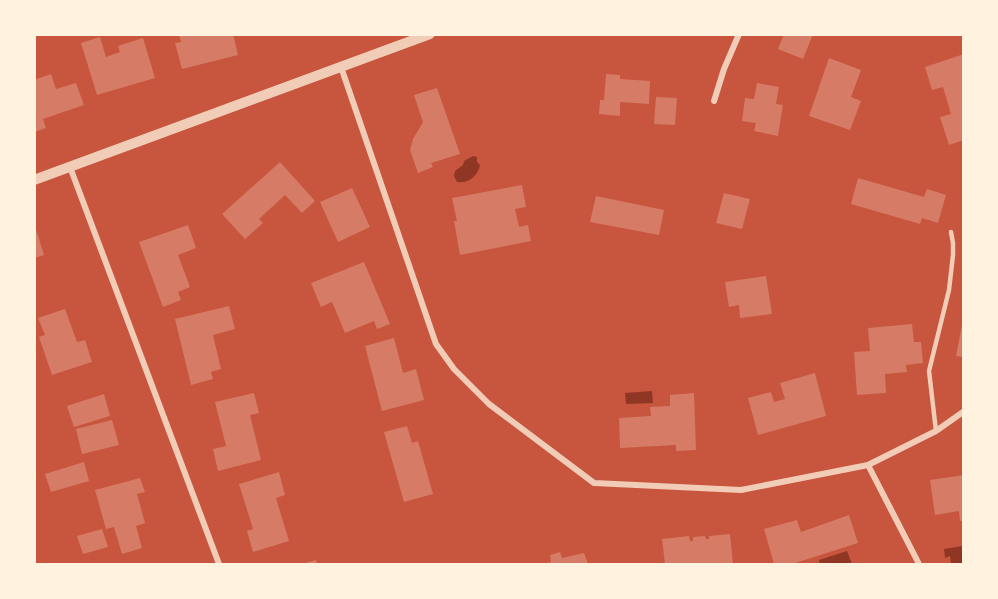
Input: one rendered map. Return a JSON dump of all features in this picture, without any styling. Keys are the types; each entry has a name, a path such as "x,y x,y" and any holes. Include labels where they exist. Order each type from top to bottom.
{"street":[{"path":"34,180 430,34"},
{"path":"714,101 724,69 739,34"},
{"path":"342,67 436,344 454,369 489,404 594,483 741,490 868,465 936,431 963,412"},
{"path":"70,167 219,564"},
{"path":"868,465 919,564"}],"lane":[{"path":"936,431 929,371 949,290 953,255 951,232"}],"shaded area":[{"path":"473,156 477,157 480,165 477,173 469,180 457,182 454,176 455,171 463,165 464,161"},
{"path":"652,391 653,403 626,404 625,393"},
{"path":"963,546 963,564 951,564 950,556 945,558 944,549"},
{"path":"847,551 852,564 820,564 819,560"}],"building":[{"path":"179,34 233,34 238,55 182,69 175,43 181,42"},
{"path":"784,34 813,34 803,59 778,49"},
{"path":"100,37 106,57 120,52 118,46 143,38 155,78 97,95 81,43"},
{"path":"964,54 964,140 949,145 940,117 951,114 943,87 932,90 925,67"},
{"path":"829,58 861,70 851,97 861,101 850,130 809,116"},
{"path":"51,74 56,89 76,83 84,105 43,119 46,128 34,132 34,80"},
{"path":"606,74 620,75 620,79 650,81 649,104 620,102 620,116 599,114 600,100 604,100"},
{"path":"757,83 779,87 776,104 783,105 778,136 754,131 756,123 742,121 745,98 754,99"},
{"path":"437,88 460,154 431,163 433,167 418,173 410,150 413,139 423,122 414,95"},
{"path":"656,97 677,98 675,125 654,124"},
{"path":"280,162 315,201 302,213 285,195 259,219 263,223 245,239 222,214"},
{"path":"858,178 924,197 927,189 946,195 938,223 922,218 920,224 851,204"},
{"path":"522,185 526,207 515,209 519,227 528,225 531,241 460,255 452,198"},
{"path":"352,188 370,227 338,242 320,202"},
{"path":"724,193 750,199 742,229 716,223"},
{"path":"596,196 664,210 659,235 590,222"},
{"path":"34,223 44,255 34,258"},
{"path":"188,225 196,248 178,255 190,287 178,292 181,300 163,307 139,242"},
{"path":"364,262 390,324 377,329 374,321 345,333 332,302 321,307 311,283"},
{"path":"766,276 772,314 740,318 739,305 729,307 725,282"},
{"path":"229,306 235,329 213,335 221,369 211,372 213,379 191,385 175,319"},
{"path":"65,309 77,342 85,340 92,362 52,375 39,337 45,335 38,318"},
{"path":"912,324 914,342 921,342 923,363 906,365 907,372 885,374 886,393 857,395 854,352 870,351 868,328"},
{"path":"962,325 964,325 964,357 956,356"},
{"path":"394,338 403,373 416,369 424,400 382,411 365,346"},
{"path":"815,373 826,416 758,435 748,398 771,392 774,402 785,399 780,383"},
{"path":"254,393 259,413 250,415 261,460 218,471 213,449 226,446 215,402"},
{"path":"694,393 696,450 676,451 676,445 620,448 619,418 651,416 650,407 670,406 670,395"},
{"path":"104,394 110,416 74,427 67,406"},
{"path":"112,420 119,445 82,454 76,429"},
{"path":"407,426 412,443 418,441 433,494 404,502 384,432"},
{"path":"84,462 89,481 51,492 45,474"},
{"path":"279,472 285,495 276,498 289,541 253,552 247,531 253,529 239,484"},
{"path":"964,475 964,520 960,521 959,511 935,515 930,480"},
{"path":"140,478 145,492 137,494 145,523 136,526 142,548 122,554 114,527 106,529 95,490"},
{"path":"849,515 858,543 792,564 774,564 764,529 797,520 801,532"},
{"path":"102,529 108,547 83,554 77,536"},
{"path":"730,534 733,564 665,564 662,539 689,536 690,541 693,541 693,537 705,536 709,539 709,536"},
{"path":"560,552 562,558 584,553 588,564 543,564 551,562 550,555"},
{"path":"316,560 317,564 302,564"}]}
